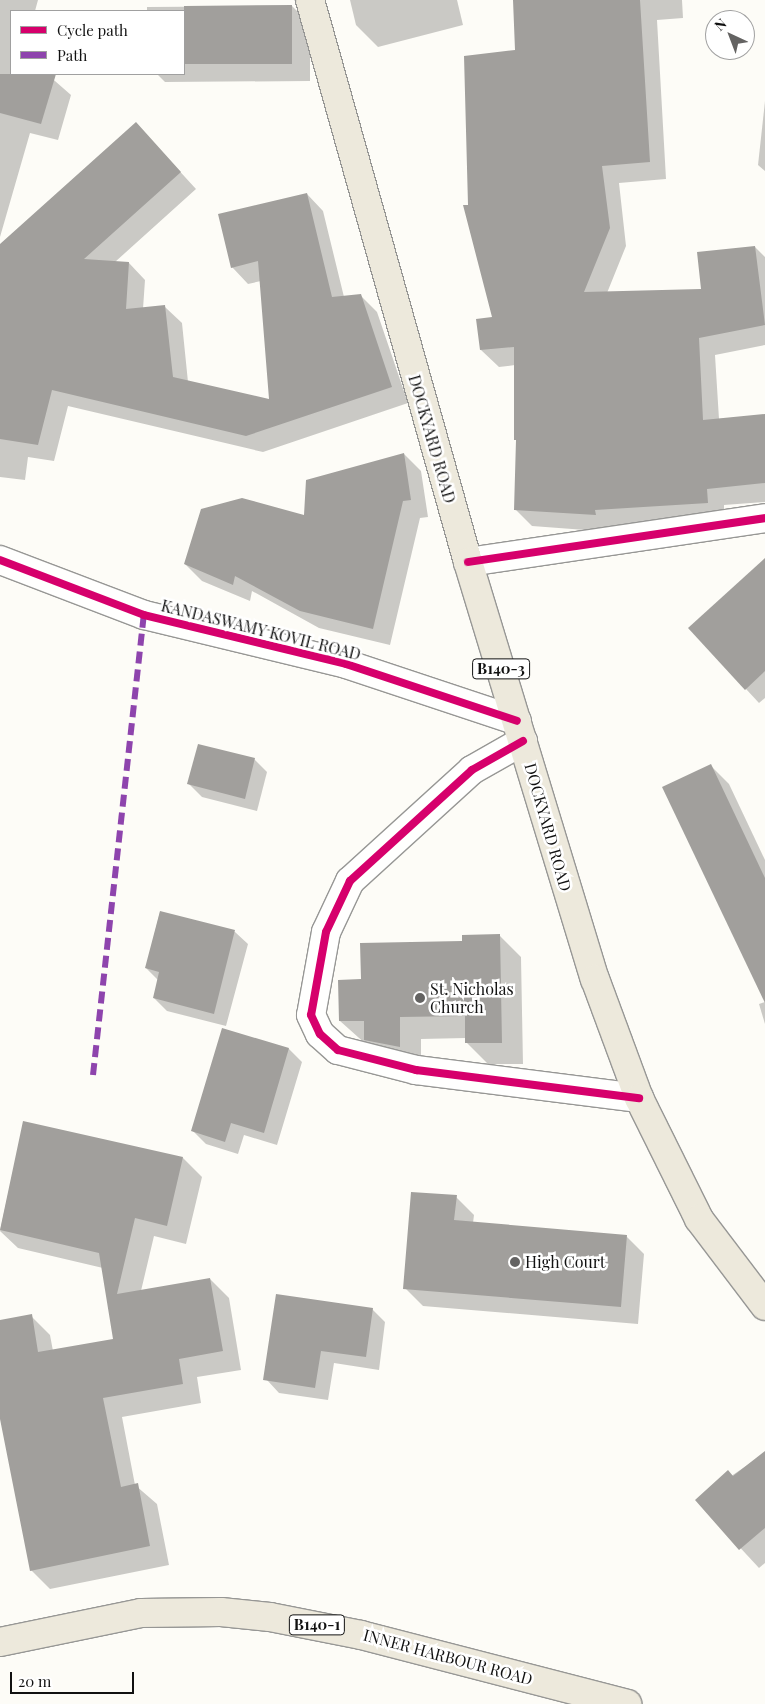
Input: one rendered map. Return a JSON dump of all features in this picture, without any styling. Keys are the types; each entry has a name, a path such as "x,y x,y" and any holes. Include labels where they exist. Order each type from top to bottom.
{"main road":[{"name":"DOCKYARD ROAD","path":"310,0 468,562 574,917 639,1098 699,1219 765,1306"},
{"name":"INNER HARBOUR ROAD","path":"0,1642 141,1613 222,1612 270,1617 361,1635 627,1704"}],"street":[{"path":"468,562 765,518"},
{"name":"KANDASWAMY KOVIL ROAD","path":"0,560 144,615 346,664 520,731"},
{"path":"520,731 472,770 350,881 326,932 311,1015 320,1034 338,1050 416,1070 639,1098"}],"building":[{"path":"513,0 640,0 650,162 602,166 610,228 584,292 701,289 697,252 755,246 765,325 699,338 703,420 765,414 765,483 707,489 708,503 595,510 596,515 514,510 516,440 514,440 514,347 480,350 476,319 492,317 463,205 468,205 464,56 515,50"},
{"path":"292,5 292,64 185,64 184,6"},
{"path":"0,74 56,75 41,124 0,113"},
{"path":"136,122 181,172 84,259 129,262 126,309 165,305 173,377 269,399 258,261 231,268 218,214 307,193 332,297 361,294 392,387 246,436 52,390 38,445 0,439 0,244"},
{"path":"404,453 411,500 403,501 373,629 300,611 235,576 233,585 184,564 201,509 242,498 304,515 306,480"},
{"path":"765,558 765,671 745,690 688,628"},
{"path":"198,744 255,758 245,799 187,784"},
{"path":"711,764 765,878 765,1003 662,787"},
{"path":"160,911 235,930 214,1014 153,998 159,972 145,968"},
{"name":"St. Nicholas Church","path":"500,934 502,1043 465,1043 465,1016 400,1017 400,1047 364,1040 364,1021 339,1021 338,980 361,979 360,943 462,941 462,935"},
{"path":"222,1028 289,1048 264,1133 231,1123 225,1142 191,1131"},
{"path":"23,1121 183,1157 167,1226 135,1218 117,1294 210,1278 223,1351 179,1359 183,1384 103,1398 121,1487 138,1483 150,1546 30,1571 0,1419 0,1320 32,1314 38,1352 113,1339 99,1253 0,1230"},
{"name":"High Court","path":"411,1192 457,1195 454,1220 627,1235 621,1307 403,1289"},
{"path":"276,1294 373,1308 366,1357 321,1351 315,1388 263,1380"},
{"path":"765,1451 765,1528 739,1550 695,1500 728,1470 733,1476"}],"marked path":[{"path":"93,1075 144,615"}],"cycle path":[{"path":"468,562 765,518"},
{"path":"0,560 144,615 346,664 517,721"},
{"path":"523,741 472,770 350,881 326,932 311,1015 320,1034 338,1050 416,1070 639,1098"}],"place":[{"name":"St. Nicholas Church","path":"420,998"},
{"name":"High Court","path":"515,1262"}]}
